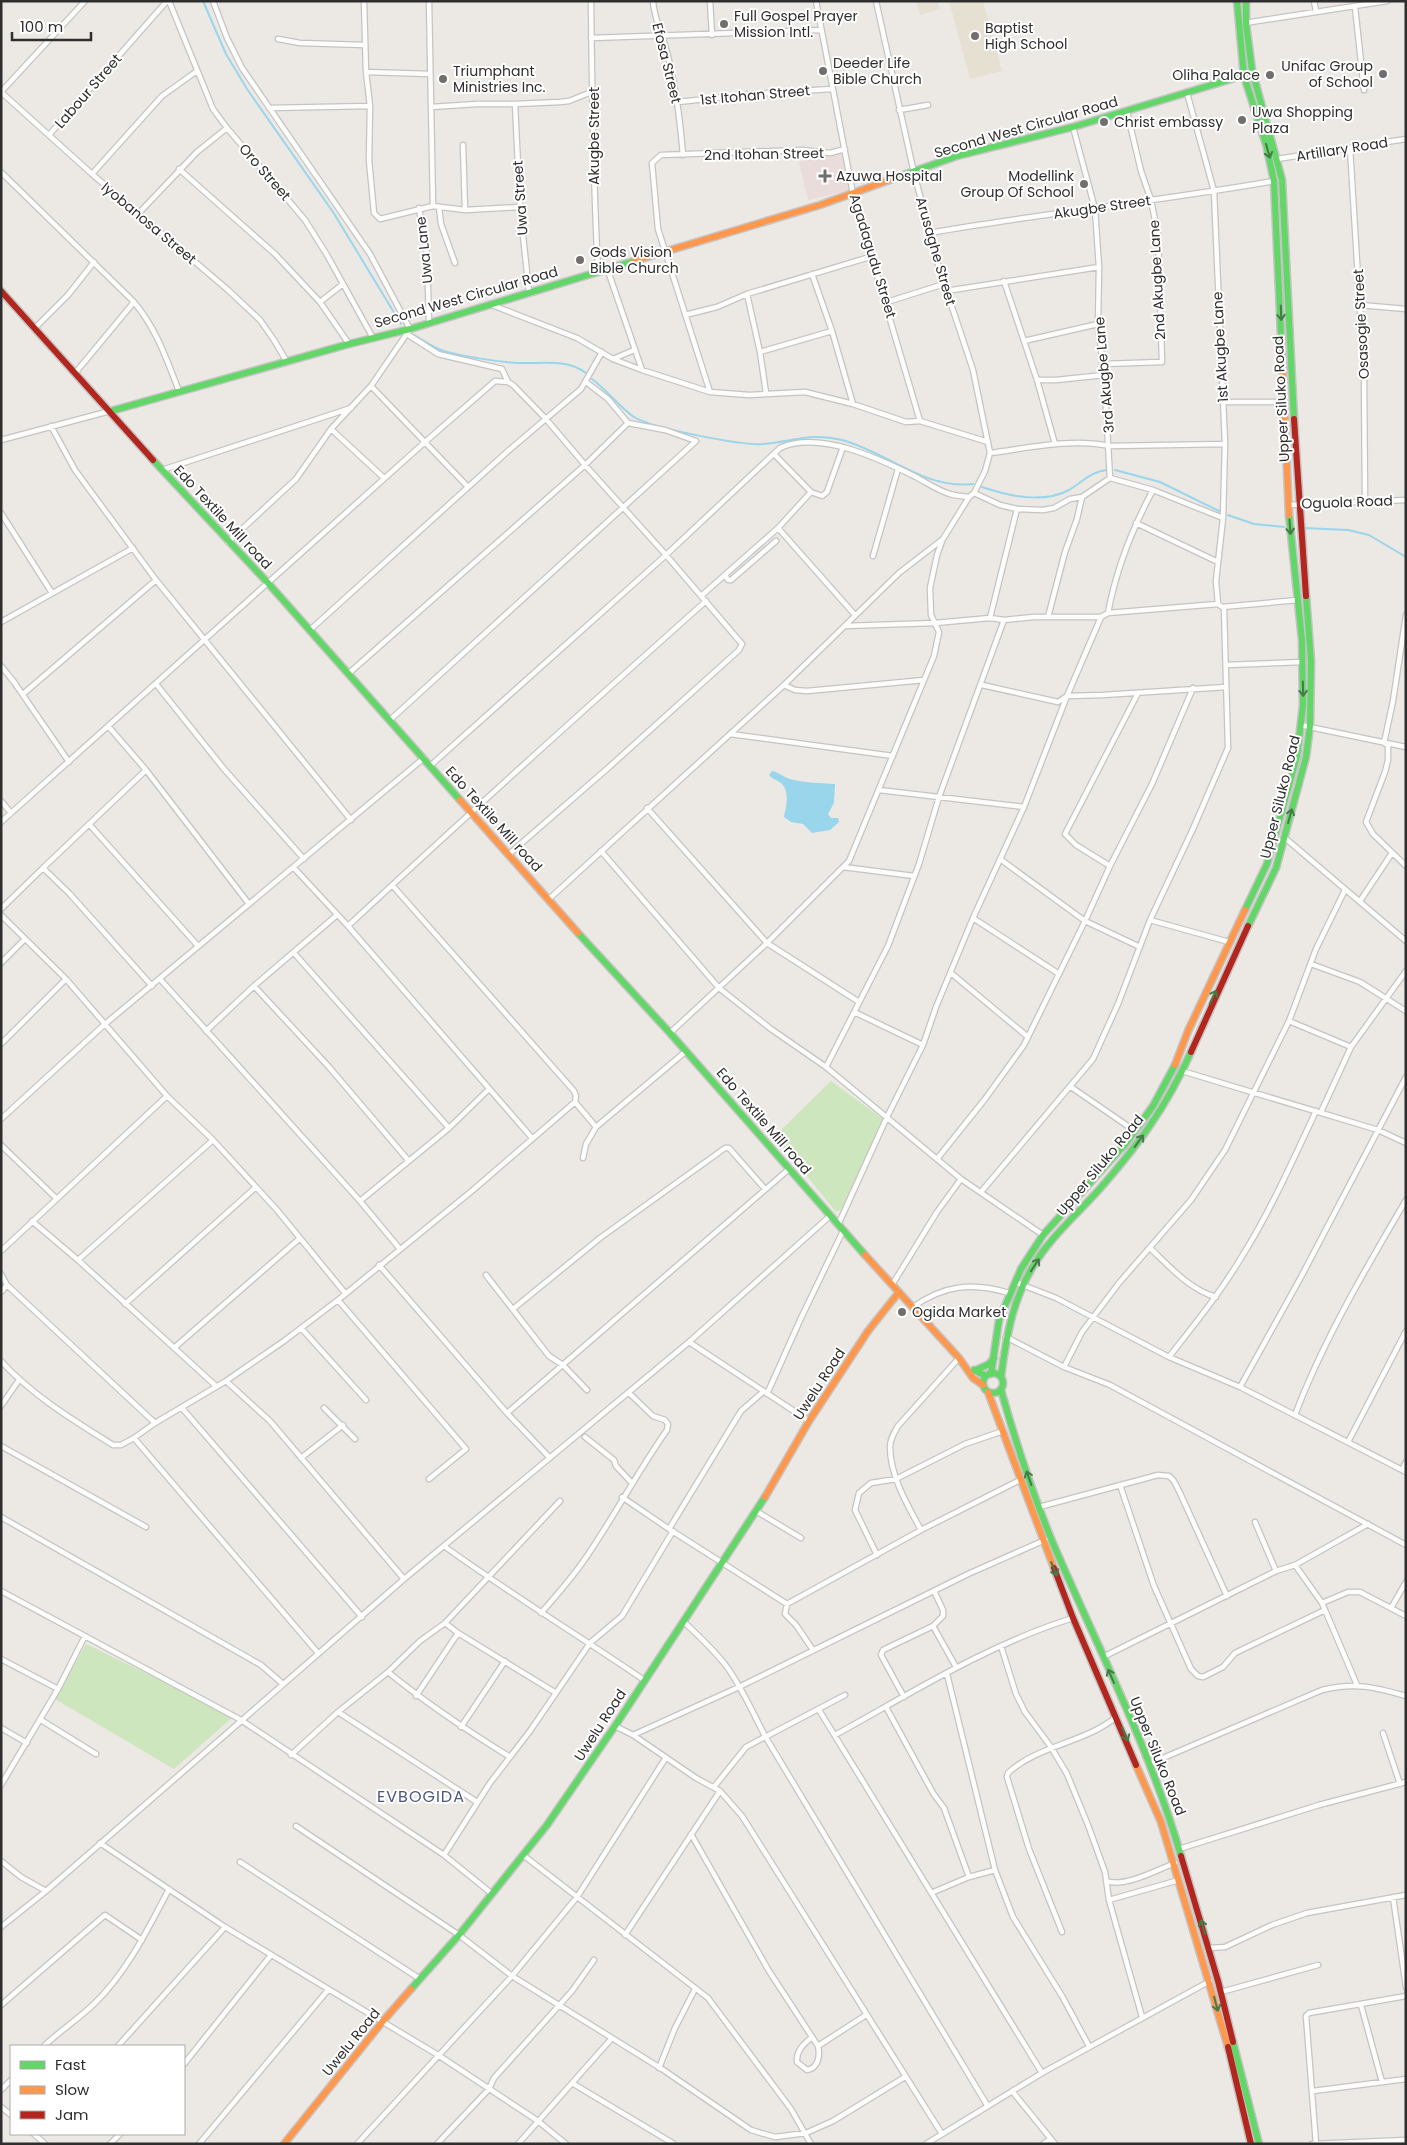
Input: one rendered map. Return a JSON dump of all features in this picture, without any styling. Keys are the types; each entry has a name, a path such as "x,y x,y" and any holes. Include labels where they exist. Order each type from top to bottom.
{"main road":[{"name":"Upper Siluko Road","path":"989,1375 994,1358 996,1334 1009,1293 1021,1269 1043,1235 1135,1132 1153,1106 1175,1065 1188,1031 1229,942 1268,864 1297,756 1303,705 1303,662 1289,505 1274,181 1266,144 1244,76 1236,1"},
{"name":"Upper Siluko Road","path":"1001,1377 1006,1337 1012,1312 1032,1268 1056,1235 1135,1148 1161,1110 1182,1072 1234,951 1276,868 1306,758 1310,726 1311,661 1298,504 1282,180 1278,159 1252,73 1244,23 1246,1"},
{"name":"Second West Circular Road","path":"111,411 348,344 408,332 429,322 853,194 957,156 1127,112 1252,73"},
{"name":"Edo Textile Mill road","path":"1,291 76,372 162,470 268,583 508,854 670,1033 843,1231 959,1358 974,1378 983,1385"},
{"name":"Uwelu Road","path":"284,2144 383,2021 459,1935 547,1825 616,1726 644,1680 684,1622 779,1475 809,1421 868,1331 899,1292"},
{"path":"976,1370 989,1364 994,1358"},
{"name":"Edo Textile Mill road","path":"966,1366 989,1375"},
{"path":"989,1375 1001,1377 1001,1390 995,1393 988,1392 983,1385 989,1375"},
{"name":"Upper Siluko Road","path":"1001,1390 1051,1538 1149,1764 1171,1820 1221,1992 1259,2144"},
{"name":"Upper Siluko Road","path":"988,1392 1073,1618 1117,1716 1161,1822 1210,1981 1235,2072 1251,2144"},
{"path":"1161,1822 1171,1820"}],"street":[{"path":"1,92 85,1"},
{"name":"Oro Street","path":"168,1 213,109 226,128 305,220 373,338"},
{"name":"Labour Street","path":"49,135 168,1"},
{"path":"213,1 227,38 242,68 370,254 408,332 438,354 502,369 508,382 546,419 742,644 741,647 608,768 508,854"},
{"path":"364,1 364,45 370,106 369,160 374,213 380,219 433,206 465,210 520,207"},
{"path":"429,1 433,206"},
{"name":"Akugbe Street","path":"591,1 594,91 594,189 598,270"},
{"name":"Efosa Street","path":"653,1 656,22 662,35 678,102 683,155"},
{"path":"710,1 712,35"},
{"name":"Agadagudu Street","path":"816,1 831,89 853,194 887,302 920,421"},
{"name":"Arusaghe Street","path":"876,1 914,173 944,284 973,370 990,452"},
{"path":"1314,1 1316,11"},
{"path":"1244,23 1316,11 1356,8 1387,1"},
{"path":"1356,8 1364,90"},
{"path":"591,38 820,30"},
{"path":"278,40 300,43 364,45"},
{"path":"92,174 162,96 197,71"},
{"path":"366,72 430,74"},
{"name":"1st Itohan Street","path":"678,102 753,94 831,89"},
{"path":"431,107 568,101 594,91"},
{"name":"Iyobanosa Street","path":"1,92 260,320 286,362"},
{"name":"1st Akugbe Lane","path":"981,1192 1093,1059 1118,1004 1150,920 1228,748 1224,608 1220,605 1216,581 1223,518 1225,444 1214,191 1187,93"},
{"name":"Uwa Street","path":"515,104 520,207 529,292"},
{"path":"899,110 928,105"},
{"path":"269,108 370,106"},
{"name":"2nd Akugbe Lane","path":"1102,364 1162,362 1158,235 1151,200 1141,171 1127,112"},
{"name":"3rd Akugbe Lane","path":"1073,127 1095,209 1099,267 1098,324 1110,446 1110,478"},
{"path":"138,214 179,169 226,128"},
{"name":"Artillary Road","path":"1278,159 1406,139"},
{"path":"463,145 465,210"},
{"name":"Osasogie Street","path":"1350,148 1360,305 1366,501"},
{"name":"2nd Itohan Street","path":"664,252 658,229 652,163 661,155 802,150 830,153 845,149"},
{"path":"179,169 275,254 320,302 348,344"},
{"path":"1,172 94,262 134,302 149,320 180,391"},
{"name":"Akugbe Street","path":"930,233 991,222 1095,209 1274,181"},
{"path":"440,207 441,224 455,263"},
{"name":"Uwa Lane","path":"419,208 427,253 429,322"},
{"path":"664,252 710,392"},
{"path":"684,315 717,307 747,294 873,256"},
{"path":"35,328 68,295 94,262"},
{"path":"946,290 1099,267"},
{"path":"606,268 642,370"},
{"path":"812,274 832,330 853,404"},
{"path":"1004,281 1036,380 1054,444"},
{"path":"320,302 343,284"},
{"path":"887,302 944,284"},
{"path":"747,294 760,352 766,393"},
{"path":"76,372 134,302"},
{"path":"490,304 577,338 613,359 710,392 749,395 805,392 853,404 906,422 920,421 988,442"},
{"path":"1360,305 1406,309"},
{"path":"1024,341 1098,324"},
{"path":"760,352 832,330"},
{"path":"228,542 288,488 331,429 371,386 408,332"},
{"path":"613,359 634,350"},
{"path":"310,630 468,487 581,389 602,352"},
{"path":"1036,380 1104,375"},
{"path":"1,822 384,478 495,381 508,382"},
{"path":"390,720 696,441 665,430 628,423 608,399 586,382"},
{"path":"371,386 468,487"},
{"path":"1223,402 1284,402"},
{"path":"162,470 351,408"},
{"name":"Second West Circular Road","path":"1,440 111,411"},
{"path":"348,674 585,465 628,423"},
{"path":"51,426 75,470 156,580 206,638 351,820"},
{"path":"331,429 384,478"},
{"path":"430,766 666,555 780,448 806,442 843,447 898,469 950,494 969,497"},
{"path":"670,1033 767,943 852,856 934,656 939,632 931,615 930,588 937,555 943,539 969,497 974,493 985,471 990,452 1054,444 1098,443 1110,446 1225,444"},
{"path":"774,454 811,492 822,496 827,492 843,447"},
{"path":"873,556 898,469"},
{"path":"974,493 1000,505 1017,509 1043,510 1054,508 1070,499 1082,497 1110,478 1152,490 1223,518"},
{"path":"1108,613 1114,584 1136,523 1152,490"},
{"path":"702,596 778,528 811,492"},
{"path":"1048,617 1082,497"},
{"name":"Oguola Road","path":"1289,505 1406,500"},
{"path":"990,618 1017,509"},
{"path":"1,513 52,593"},
{"path":"1136,523 1218,562"},
{"path":"778,528 855,615"},
{"path":"549,899 784,685 899,573 943,539"},
{"path":"724,575 731,580 776,541"},
{"path":"1,622 133,548"},
{"path":"23,694 156,580"},
{"path":"845,626 934,623 990,618 1004,620 1048,617 1101,617 1108,613 1298,600"},
{"path":"348,926 526,761 706,601"},
{"path":"1384,743 1404,640 1406,615"},
{"path":"838,1224 887,1117 923,1045 950,973 1024,807 1067,696 1101,617"},
{"path":"826,1066 888,946 914,876 939,797 982,685 1004,620"},
{"path":"1226,665 1303,662"},
{"path":"1,666 23,694 69,762"},
{"path":"784,685 806,692 924,680"},
{"path":"156,684 224,769 304,859"},
{"path":"982,685 1058,702 1067,696 1226,686"},
{"path":"937,1159 985,1099 1028,1037 1060,974 1110,866 1152,784 1193,688"},
{"path":"1110,866 1076,845 1065,834 1138,692"},
{"path":"1300,725 1406,747"},
{"path":"109,727 146,770 249,904"},
{"path":"730,734 893,756"},
{"path":"1384,743 1388,745 1388,760 1366,822 1368,830 1406,866"},
{"path":"1,1119 105,1024 424,758"},
{"path":"1,908 146,770"},
{"path":"879,790 1024,807"},
{"path":"1,801 11,813"},
{"path":"647,808 767,943 859,1002"},
{"path":"89,824 198,946"},
{"path":"1285,838 1406,941"},
{"path":"601,851 719,988 771,1029 826,1066 961,1179 1043,1235"},
{"path":"1360,901 1392,853"},
{"path":"1000,859 1085,921 1140,947"},
{"path":"843,867 914,876"},
{"path":"43,868 69,893 152,986"},
{"path":"294,868 348,926 532,1138"},
{"path":"1,1361 19,1380 74,1421 113,1445 121,1445 226,1381 301,1328 400,1249 575,1102 576,1096 574,1091 392,884"},
{"path":"1064,1367 1082,1332 1119,1283 1191,1200 1225,1150 1290,1020 1322,935 1345,890"},
{"path":"1,915 66,979 166,1096 213,1140 277,1210 345,1293"},
{"path":"206,1031 254,986 338,915"},
{"path":"973,918 1060,974"},
{"path":"1150,920 1229,942"},
{"path":"1,963 25,939"},
{"path":"294,953 449,1128"},
{"path":"1311,964 1360,982 1406,1011"},
{"path":"1169,1357 1216,1297 1242,1256 1351,1048 1406,971"},
{"path":"950,973 1028,1037"},
{"path":"1,1044 66,979"},
{"path":"160,979 360,1200 400,1249"},
{"path":"254,986 329,1067 408,1160"},
{"path":"854,1012 923,1045"},
{"path":"1290,1020 1351,1048"},
{"path":"583,1158 586,1144 596,1126 685,1052"},
{"path":"1182,1072 1378,1130 1406,1143"},
{"path":"1240,1387 1301,1277 1406,1077"},
{"path":"1071,1087 1135,1132"},
{"path":"360,1200 449,1128 489,1090"},
{"path":"1,1251 166,1096"},
{"path":"575,1102 596,1126"},
{"path":"78,1260 213,1140"},
{"path":"1,1145 56,1198"},
{"path":"513,1308 600,1238 725,1148 728,1148 765,1189"},
{"path":"507,1414 789,1168"},
{"path":"892,1284 937,1212 961,1179"},
{"path":"125,1304 256,1187"},
{"path":"1295,1415 1307,1384 1373,1256 1406,1200"},
{"path":"1,1927 404,1579 689,1342 830,1216"},
{"path":"32,1222 78,1260 216,1386"},
{"path":"444,1854 477,1802 590,1643 622,1616 741,1411 765,1393 843,1231"},
{"path":"174,1348 299,1239"},
{"path":"1150,1248 1171,1269 1205,1294 1216,1297"},
{"path":"379,1265 507,1414 550,1458"},
{"path":"1,1274 7,1285 155,1423"},
{"path":"486,1275 548,1356 555,1362 563,1365 587,1390"},
{"path":"1015,1282 1094,1317 1169,1357 1240,1387 1404,1471 1406,1462"},
{"path":"1,1292 7,1285"},
{"path":"913,1307 940,1291 960,1287 991,1288 1009,1293"},
{"path":"338,1300 466,1449 429,1479"},
{"path":"301,1328 366,1400"},
{"path":"1348,1442 1406,1331"},
{"path":"1006,1337 1064,1367 1110,1385 1406,1544"},
{"path":"689,1342 809,1421"},
{"path":"921,1530 896,1479 890,1448 891,1438 898,1426 959,1358"},
{"path":"1,1406 19,1380"},
{"path":"226,1381 270,1421 404,1579"},
{"path":"541,1613 565,1586 587,1556 631,1482 667,1430 668,1424 664,1420 653,1416 629,1393"},
{"path":"182,1408 362,1617"},
{"path":"324,1408 355,1439"},
{"path":"301,1458 343,1425"},
{"path":"877,1555 854,1510 859,1493 871,1483 896,1479 965,1444 1003,1431"},
{"path":"585,1437 614,1460 616,1466 631,1482"},
{"path":"134,1438 318,1653"},
{"path":"1,1446 146,1527"},
{"path":"1039,1507 1158,1475 1172,1478 1226,1596"},
{"path":"787,1604 921,1530 1020,1480"},
{"path":"1120,1485 1154,1586 1191,1669 1198,1676 1203,1677 1223,1667 1235,1653 1325,1610"},
{"path":"622,1497 787,1604"},
{"path":"291,1755 338,1712 445,1623 560,1501"},
{"path":"756,1511 801,1538"},
{"path":"1,1517 261,1665 283,1684"},
{"path":"1255,1522 1276,1571"},
{"path":"1103,1657 1276,1571 1295,1565 1368,1524"},
{"path":"633,1735 739,1686 968,1574 1051,1538"},
{"path":"444,1546 488,1578 644,1680"},
{"path":"1295,1565 1322,1604 1357,1685"},
{"path":"1391,1608 1406,1582"},
{"path":"1,1591 241,1720 291,1755 444,1854 491,1893"},
{"path":"904,1697 881,1655 883,1650 933,1626 943,1616 943,1610 934,1591"},
{"path":"1322,1604 1353,1591 1406,1616"},
{"path":"787,1604 786,1618 796,1624 813,1650"},
{"path":"836,1735 947,1674 956,1667 1038,1629 1073,1618"},
{"path":"684,1622 727,1667 739,1686 765,1736 987,2105"},
{"path":"445,1623 458,1633 556,1692"},
{"path":"933,1626 956,1667"},
{"path":"416,1696 458,1633"},
{"path":"1,1785 41,1720 85,1636"},
{"path":"1001,1646 1016,1694 1024,1712 1051,1747 1067,1774 1088,1825 1105,1872 1109,1900 1142,2017"},
{"path":"1,1659 58,1689"},
{"path":"461,1727 505,1661"},
{"path":"388,1672 416,1696 461,1727 510,1757"},
{"path":"947,1674 995,1870 1013,1917 1062,1996 1089,2046"},
{"path":"1149,1764 1304,1696 1343,1685 1357,1685 1406,1696"},
{"path":"714,1787 746,1747 845,1695"},
{"path":"886,1707 924,1777 944,1808 969,1877"},
{"path":"819,1710 1042,2073"},
{"path":"338,1712 477,1802"},
{"path":"1062,1932 1029,1849 1007,1777 1012,1770 1051,1747 1091,1732 1109,1723 1117,1716"},
{"path":"41,1720 96,1754"},
{"path":"616,1726 720,1791 742,1816 942,2134"},
{"path":"1,1728 27,1743"},
{"path":"1383,1733 1400,1784"},
{"path":"357,2144 512,1976 578,1897 665,1758"},
{"path":"1179,1850 1319,1806 1406,1782"},
{"path":"625,1934 720,1791"},
{"path":"296,1826 459,1935 512,1976 660,2068 751,2130 775,2137 806,2133 833,2121 905,2077"},
{"path":"692,1834 769,1971 818,2046 819,2058 816,2065 812,2069 807,2070 797,2062 797,2055 799,2050 812,2037"},
{"path":"100,1843 225,1927 438,2056 538,2121 566,2144"},
{"path":"523,1856 715,2005 791,2109 811,2144"},
{"path":"1,1860 21,1877 46,1890"},
{"path":"240,1862 420,1979"},
{"path":"1106,1882 1112,1884 1131,1880 1175,1863"},
{"path":"931,1893 969,1877 995,1870"},
{"path":"1109,1900 1179,1880"},
{"path":"45,2045 95,2004 122,1972 142,1940 169,1889"},
{"path":"1209,1948 1225,1947 1272,1925 1307,1913 1406,1894"},
{"path":"1393,1897 1406,1986"},
{"path":"1,2005 105,1915 142,1940"},
{"path":"119,2045 225,1927"},
{"path":"185,2063 271,1955"},
{"path":"437,2144 489,2089 494,2078 559,2005 594,1960"},
{"path":"1221,1992 1318,1966"},
{"path":"926,2144 987,2105 1089,2046 1210,1981"},
{"path":"660,2068 675,2028 695,1988"},
{"path":"198,2144 328,1990"},
{"path":"1316,2144 1306,2016 1309,2013 1406,1996"},
{"path":"1361,2005 1382,2082"},
{"path":"818,2046 866,2015"},
{"path":"518,2144 612,2038"},
{"path":"1313,2090 1406,2079"},
{"path":"1,2090 10,2081"},
{"path":"572,2083 674,2144"},
{"path":"1012,2091 1056,2144"},
{"path":"37,2135 45,2144"},
{"path":"110,2144 119,2135"},
{"path":"1043,2144 1051,2138"},
{"path":"1312,2144 1406,2140"}],"shaded area":[{"path":"916,1 937,1 940,9 920,15"},
{"name":"Baptist High School","path":"949,1 983,1 1002,71 970,79"},
{"name":"Azuwa Hospital","path":"841,152 850,190 808,200 799,162"}],"green space":[{"path":"831,1081 883,1119 843,1208 836,1212 775,1136"},
{"path":"86,1644 234,1716 174,1769 55,1699"}],"water":[{"path":"772,771 795,780 835,784 834,803 828,814 831,818 838,818 839,822 830,830 812,833 803,824 791,822 784,817 787,800 786,792 782,784 769,775"}],"waterway":[{"path":"203,1 226,54 247,89 333,212 401,324"},
{"path":"414,335 438,349 457,354 510,362 570,365 586,373"},
{"path":"592,379 634,417 659,426 697,435 752,444 774,443 811,437 842,440 875,453 922,476 955,484 973,484"},
{"path":"982,487 1015,496 1048,497 1069,490 1092,475 1107,470"},
{"path":"1115,470 1160,482 1219,511"},
{"path":"1228,515 1254,524 1284,527"},
{"path":"1303,528 1348,530 1369,535 1406,557"}],"traffic: fast":[{"path":"1237,1 1244,76 1266,144 1274,181 1282,357"},
{"path":"1246,1 1246,24 1252,70 1282,180 1294,419"},
{"path":"895,178 957,156 1073,127 1248,74"},
{"path":"111,411 349,344 410,329 634,261"},
{"path":"153,460 268,583 460,800"},
{"path":"1245,910 1267,864 1297,756 1303,705 1302,640 1289,515"},
{"path":"1248,926 1276,868 1306,757 1310,726 1311,661 1306,596"},
{"path":"578,933 670,1033 865,1255"},
{"path":"1001,1377 1011,1321 1019,1294 1032,1268 1053,1238 1096,1193 1149,1127 1161,1109 1191,1052"},
{"path":"991,1374 999,1320 1021,1269 1043,1235 1127,1142 1153,1106 1175,1065"},
{"path":"976,1370 989,1364 994,1358"},
{"path":"974,1370 986,1376"},
{"path":"993,1373 1000,1376 1003,1383 1000,1390 993,1393 986,1390 983,1383 986,1376 993,1373"},
{"path":"1001,1390 1024,1466 1052,1541 1138,1736 1154,1776 1181,1856"},
{"path":"411,1989 459,1935 547,1825 615,1726 765,1497"},
{"path":"1233,2042 1259,2144"}],"traffic: slow":[{"path":"634,261 820,205 895,178"},
{"path":"1282,357 1289,515"},
{"path":"460,800 578,933"},
{"path":"1175,1065 1188,1031 1245,910"},
{"path":"865,1255 959,1358 973,1378 983,1385"},
{"path":"765,1497 809,1421 868,1331 899,1292"},
{"path":"988,1392 1054,1568"},
{"path":"1136,1765 1161,1822 1228,2047"},
{"path":"284,2144 411,1989"}],"traffic: jam":[{"path":"1,291 153,460"},
{"path":"1294,419 1306,596"},
{"path":"1191,1052 1248,926"},
{"path":"1054,1568 1073,1618 1136,1765"},
{"path":"1181,1856 1218,1981 1233,2042"},
{"path":"1228,2047 1251,2144"}],"place":[{"name":"Full Gospel Prayer Mission Intl.","path":"724,24"},
{"name":"Baptist High School","path":"975,36"},
{"name":"Deeder Life Bible Church","path":"823,71"},
{"name":"Unifac Group of School","path":"1383,74"},
{"name":"Oliha Palace","path":"1270,75"},
{"name":"Triumphant Ministries Inc.","path":"443,79"},
{"name":"Uwa Shopping Plaza","path":"1242,120"},
{"name":"Christ embassy","path":"1104,122"},
{"name":"Azuwa Hospital","path":"825,176"},
{"name":"Modellink Group Of School","path":"1084,184"},
{"name":"Gods Vision Bible Church","path":"580,260"},
{"name":"Ogida Market","path":"902,1312"}],"district":[{"name":"EVBOGIDA","path":"421,1796"}]}
